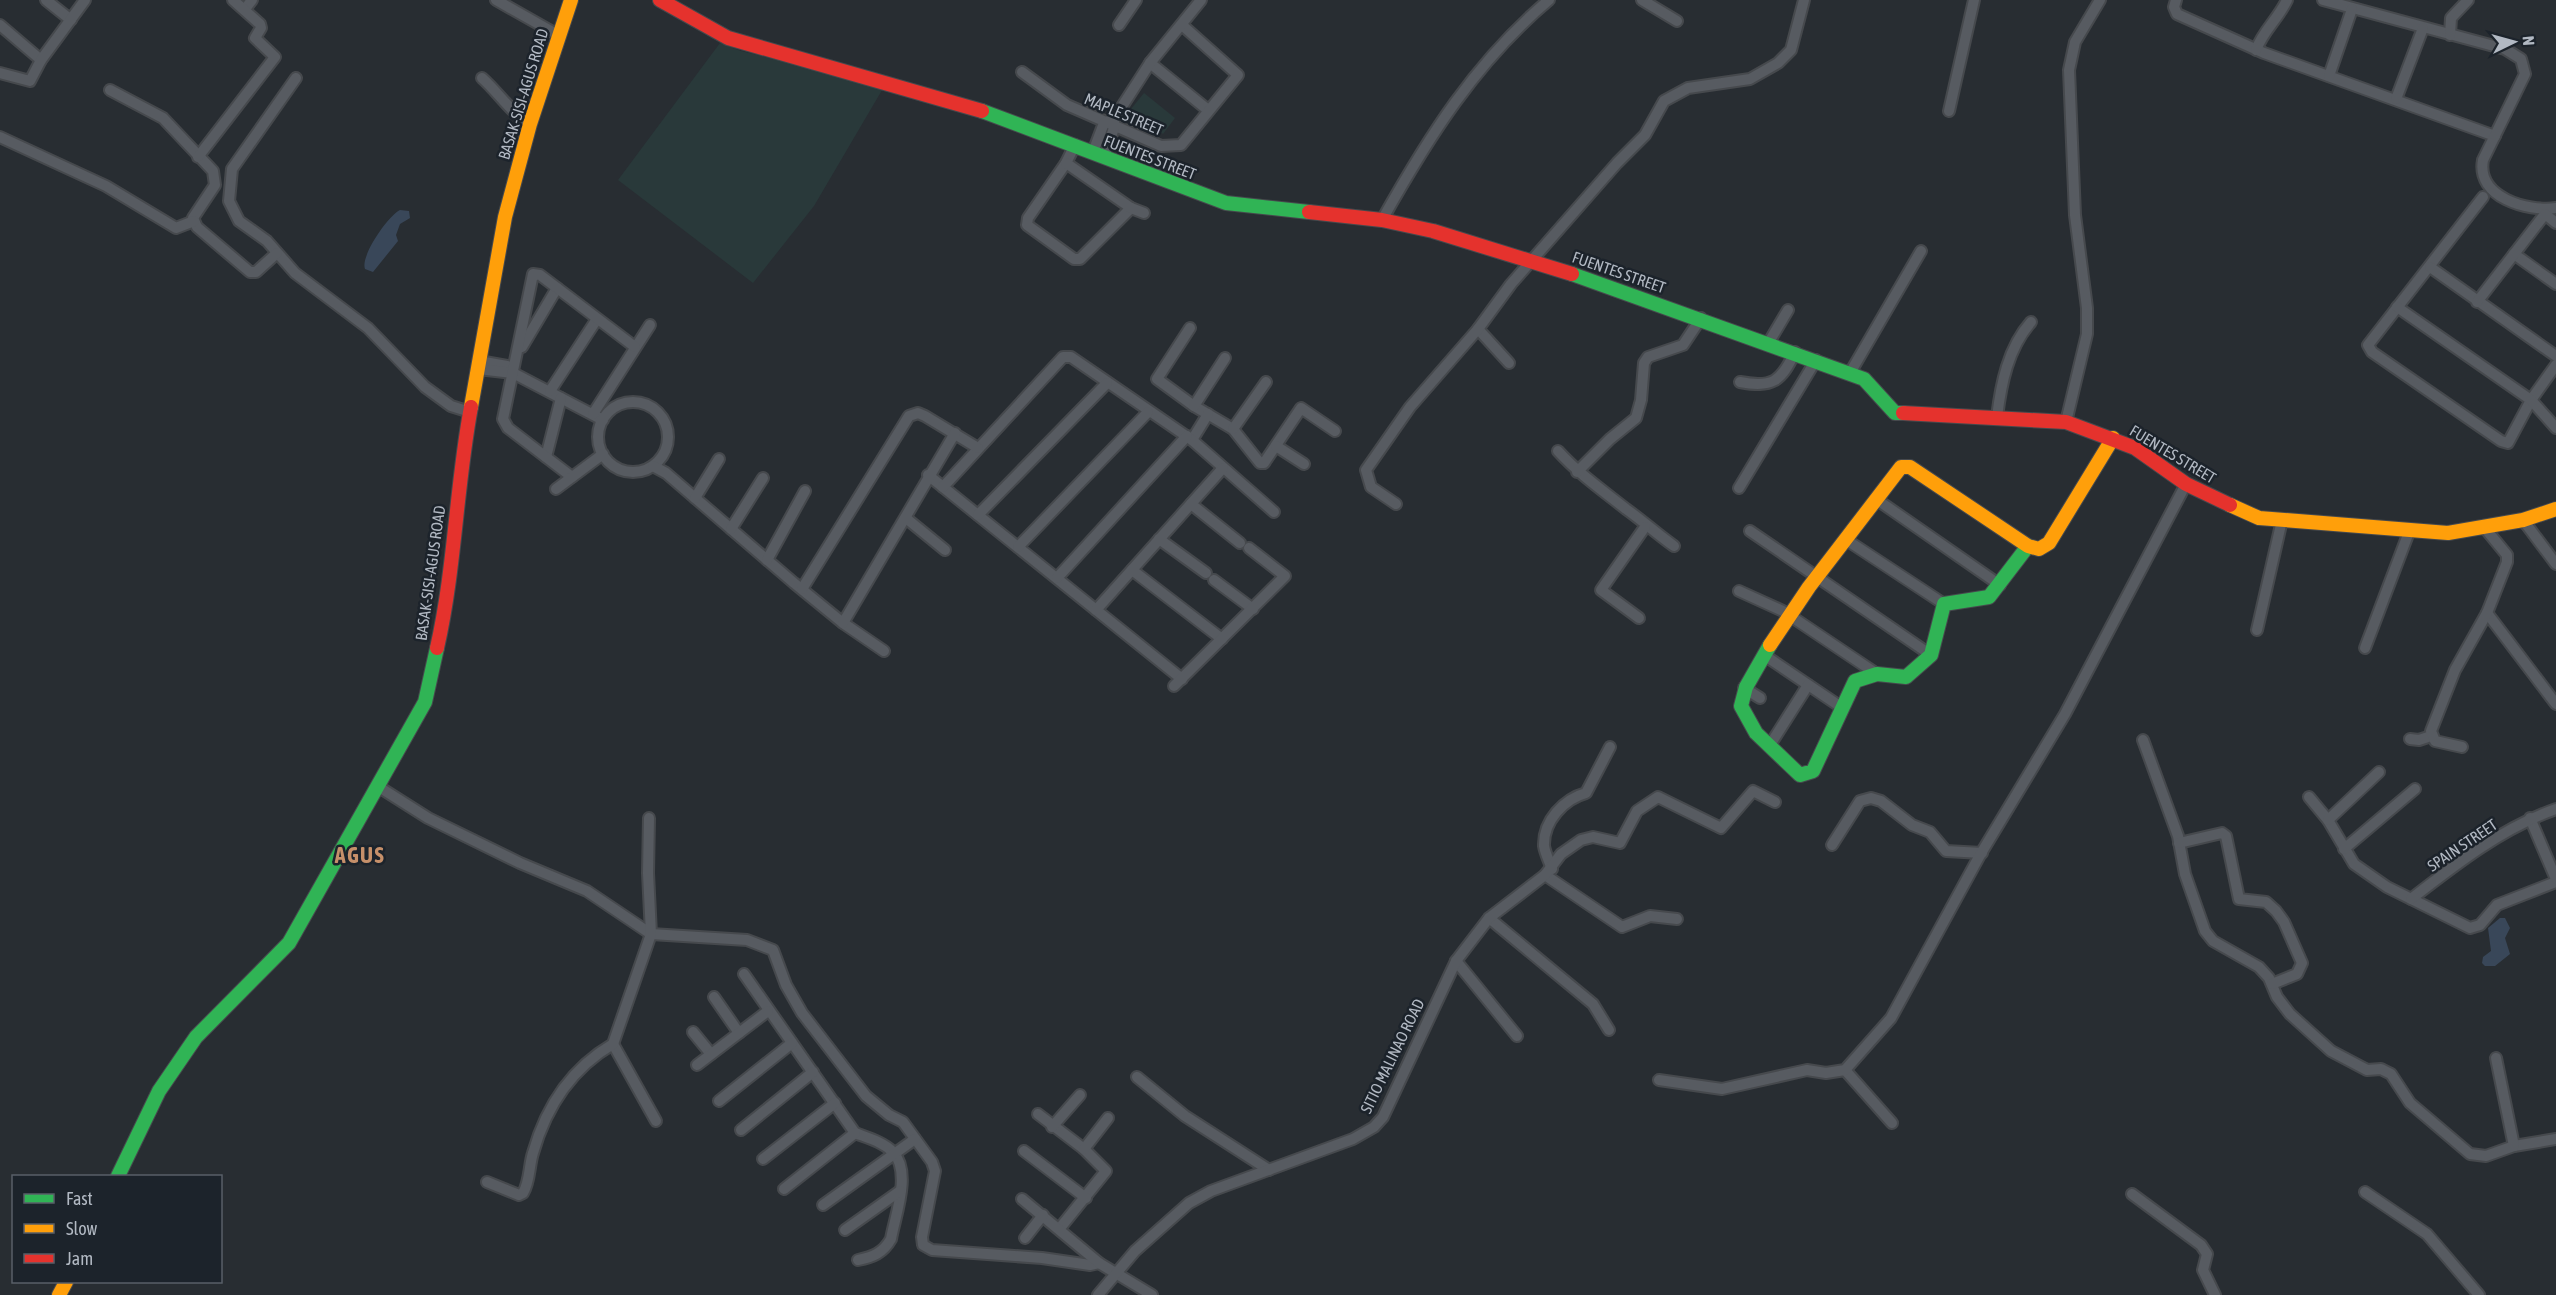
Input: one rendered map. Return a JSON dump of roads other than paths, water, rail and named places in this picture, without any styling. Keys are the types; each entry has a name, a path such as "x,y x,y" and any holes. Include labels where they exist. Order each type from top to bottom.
{"street":[{"path":"46,0 71,20"},
{"path":"0,73 30,81 41,60 85,0"},
{"path":"198,157 275,57 256,40 261,26 233,0"},
{"path":"245,9 252,0"},
{"path":"496,0 558,35"},
{"name":"BASAK-SISI-AGUS ROAD","path":"118,1175 159,1091 196,1037 290,943 379,788 425,702 446,612 460,467 505,217 530,124 571,0"},
{"name":"FUENTES STREET","path":"660,0 728,38 939,97 1075,145 1227,203 1382,220 1433,231 1534,260 1769,342 1850,373 1864,379 1895,413 2066,422 2135,448 2186,484 2259,518 2338,523 2409,532 2448,533 2523,520 2556,509"},
{"path":"1119,25 1136,0"},
{"path":"1098,154 1111,123 1150,63 1200,0"},
{"path":"1382,220 1425,144 1460,94 1516,28 1549,0"},
{"path":"1642,0 1677,21"},
{"path":"1396,504 1371,487 1367,465 1410,407 1478,330 1511,284 1644,135 1664,101 1688,88 1750,79 1784,57 1791,50 1796,38 1804,0"},
{"path":"1949,111 1974,0"},
{"path":"2066,422 2087,334 2087,308 2075,215 2069,70 2075,42 2100,0"},
{"path":"2176,0 2174,7 2176,14 2256,50 2495,136"},
{"path":"2256,50 2261,37 2279,17 2287,0"},
{"path":"2323,0 2505,49 2521,58 2525,74 2481,168 2482,175 2496,193 2518,206 2543,210 2556,208"},
{"path":"2450,35 2451,18 2468,0"},
{"path":"2329,76 2352,9"},
{"path":"0,25 41,60"},
{"path":"1150,63 1208,110 1238,75 1182,25"},
{"path":"2396,99 2423,28"},
{"name":"MAPLE STREET","path":"1022,72 1067,105 1161,146 1181,145 1208,110"},
{"path":"296,78 232,169 229,180 231,208 239,221 267,241 295,273 368,328 425,387 451,406 470,412"},
{"path":"482,78 498,92 516,116 530,124"},
{"path":"110,90 163,118 216,177 215,185 194,213 194,221 250,272 256,272 277,253"},
{"path":"0,137 106,186 176,228 194,221"},
{"path":"1075,145 1066,163 1028,218 1027,225 1031,230 1074,259 1080,259 1131,208"},
{"path":"1066,163 1131,208 1144,213"},
{"path":"2483,197 2369,342 2372,352 2501,441 2508,443 2513,438 2531,400 2556,365"},
{"path":"2477,302 2545,214 2556,223"},
{"path":"1850,373 1921,251"},
{"path":"2514,254 2556,284"},
{"path":"2430,267 2556,356"},
{"path":"572,477 504,424 533,274 540,274 635,347"},
{"path":"518,353 557,288"},
{"path":"2397,308 2531,400 2556,428"},
{"path":"1769,342 1788,310"},
{"path":"1577,472 1610,438 1636,418 1641,400 1644,363 1648,357 1683,345 1701,318"},
{"path":"550,391 597,319"},
{"path":"1997,417 2006,367 2024,329 2031,322"},
{"path":"593,414 650,325"},
{"path":"1190,328 1157,379 1194,406 1233,429 1260,463 1264,463 1301,408 1335,432"},
{"path":"1478,330 1509,363"},
{"path":"1740,382 1761,386 1776,381 1787,368 1795,352"},
{"path":"943,488 1062,357 1077,359 1148,412 1190,438 1274,512"},
{"path":"1194,406 1225,358"},
{"path":"1739,488 1816,360"},
{"path":"478,365 507,366 513,373 603,420"},
{"path":"1233,429 1266,382"},
{"path":"978,516 1107,383"},
{"path":"546,457 561,398"},
{"path":"638,403 654,409 664,422 668,437 664,453 653,466 637,472 625,471 610,463 603,454 599,437 603,420 608,413 622,404 638,403"},
{"path":"1018,547 1148,412"},
{"path":"802,589 909,416 918,413 978,448"},
{"path":"1056,578 1190,438 1208,414"},
{"path":"843,624 906,519 928,475 955,433"},
{"path":"1944,604 1931,655 1906,677 1877,674 1855,681 1841,707 1814,771 1800,775 1751,727 1741,707 1744,688 1790,615 1901,467 1910,467 2028,546 2039,549 2049,543 2113,438"},
{"path":"1276,446 1304,464"},
{"path":"1558,451 1577,472 1629,510 1645,527 1674,546"},
{"path":"556,489 603,454"},
{"path":"695,498 719,459"},
{"path":"653,466 695,498 843,624 884,651"},
{"path":"1096,610 1223,468"},
{"path":"928,475 1096,610 1178,682 1285,576 1191,504"},
{"path":"731,529 763,478"},
{"path":"1659,1080 1722,1089 1807,1070 1826,1073 1845,1070 1891,1018 1982,853 2065,714 2186,484"},
{"path":"767,560 805,491"},
{"path":"1876,499 2000,585"},
{"path":"906,519 945,550"},
{"path":"2257,630 2282,520"},
{"path":"2523,520 2556,564"},
{"path":"1639,618 1601,590 1645,527"},
{"path":"2431,736 2455,670 2487,613 2507,555 2484,527"},
{"path":"1750,531 1931,655"},
{"path":"2365,648 2409,532"},
{"path":"1159,539 1252,609"},
{"path":"1845,539 1944,604 1989,597 2028,546"},
{"path":"1132,570 1222,639"},
{"path":"1739,591 1790,615 1877,674"},
{"path":"2487,613 2556,704"},
{"path":"1764,655 1841,707"},
{"path":"1770,745 1808,685"},
{"path":"1744,688 1760,698"},
{"path":"2410,739 2419,740 2431,736"},
{"path":"2431,736 2436,741 2462,747"},
{"path":"2143,740 2179,843 2186,874 2205,931 2212,941 2259,966 2272,984 2277,998 2290,1014 2331,1051 2367,1070 2381,1069 2391,1074 2410,1103 2470,1154 2486,1156 2514,1146 2556,1139"},
{"path":"1610,747 1587,793 1568,800 1551,824 1544,846 1548,872 1622,927 1650,916 1677,919"},
{"path":"2328,820 2379,772"},
{"path":"379,788 428,818 520,863 587,891 651,934 747,939 773,950 786,985 802,1013 866,1096 889,1115 903,1122 932,1162 935,1171 922,1237 923,1245 932,1250 1041,1258 1090,1265 1099,1263"},
{"path":"2344,849 2415,789"},
{"name":"SITIO MALINAO ROAD","path":"1098,1295 1152,1234 1189,1203 1211,1191 1353,1139 1374,1127 1383,1117 1456,961 1489,918 1548,872 1561,854 1581,840 1593,837 1620,843 1637,811 1658,797 1721,828 1753,791 1775,802"},
{"path":"2308,797 2328,820 2354,864 2387,887 2470,928 2480,925 2498,905 2556,880 2530,818"},
{"path":"1832,845 1860,801 1871,798 1881,801 1912,825 1930,832 1947,851 1982,853"},
{"name":"SPAIN STREET","path":"2411,899 2467,856 2530,818 2556,809"},
{"path":"487,1182 519,1195 523,1193 533,1153 559,1093 593,1056 613,1044 651,934 649,818"},
{"path":"2179,843 2222,833 2226,836 2239,899 2266,902 2284,922 2302,963 2296,974 2272,984"},
{"path":"1489,918 1593,1004 1609,1030"},
{"path":"1456,961 1517,1036"},
{"path":"744,974 855,1133 883,1144 895,1153 902,1170 891,1239 887,1247 873,1257 858,1260"},
{"path":"714,997 739,1033"},
{"path":"698,1065 768,1011"},
{"path":"693,1032 711,1054"},
{"path":"719,1101 792,1043"},
{"path":"613,1044 656,1121"},
{"path":"2496,1058 2514,1146"},
{"path":"1845,1070 1892,1123"},
{"path":"741,1130 813,1072"},
{"path":"1137,1077 1185,1116 1269,1170"},
{"path":"1052,1126 1080,1095"},
{"path":"763,1159 835,1103"},
{"path":"1038,1114 1084,1149 1106,1171 1060,1228"},
{"path":"1084,1149 1108,1118"},
{"path":"784,1189 855,1133"},
{"path":"823,1205 915,1139"},
{"path":"1024,1151 1086,1198"},
{"path":"845,1230 900,1191"},
{"path":"2365,1192 2427,1234 2479,1295"},
{"path":"2132,1194 2201,1245 2207,1254 2203,1270 2215,1295"},
{"path":"1022,1199 1060,1228 1099,1263 1152,1295"},
{"path":"1025,1238 1043,1215"}],"water":[{"path":"400,210 409,211 410,218 400,224 396,235 398,241 373,272 365,269 367,255 376,237"},
{"path":"2500,918 2505,918 2510,928 2505,938 2510,954 2495,966 2485,966 2482,963 2483,957 2491,951 2488,928"}],"district":[{"name":"AGUS","path":"360,855"}]}
